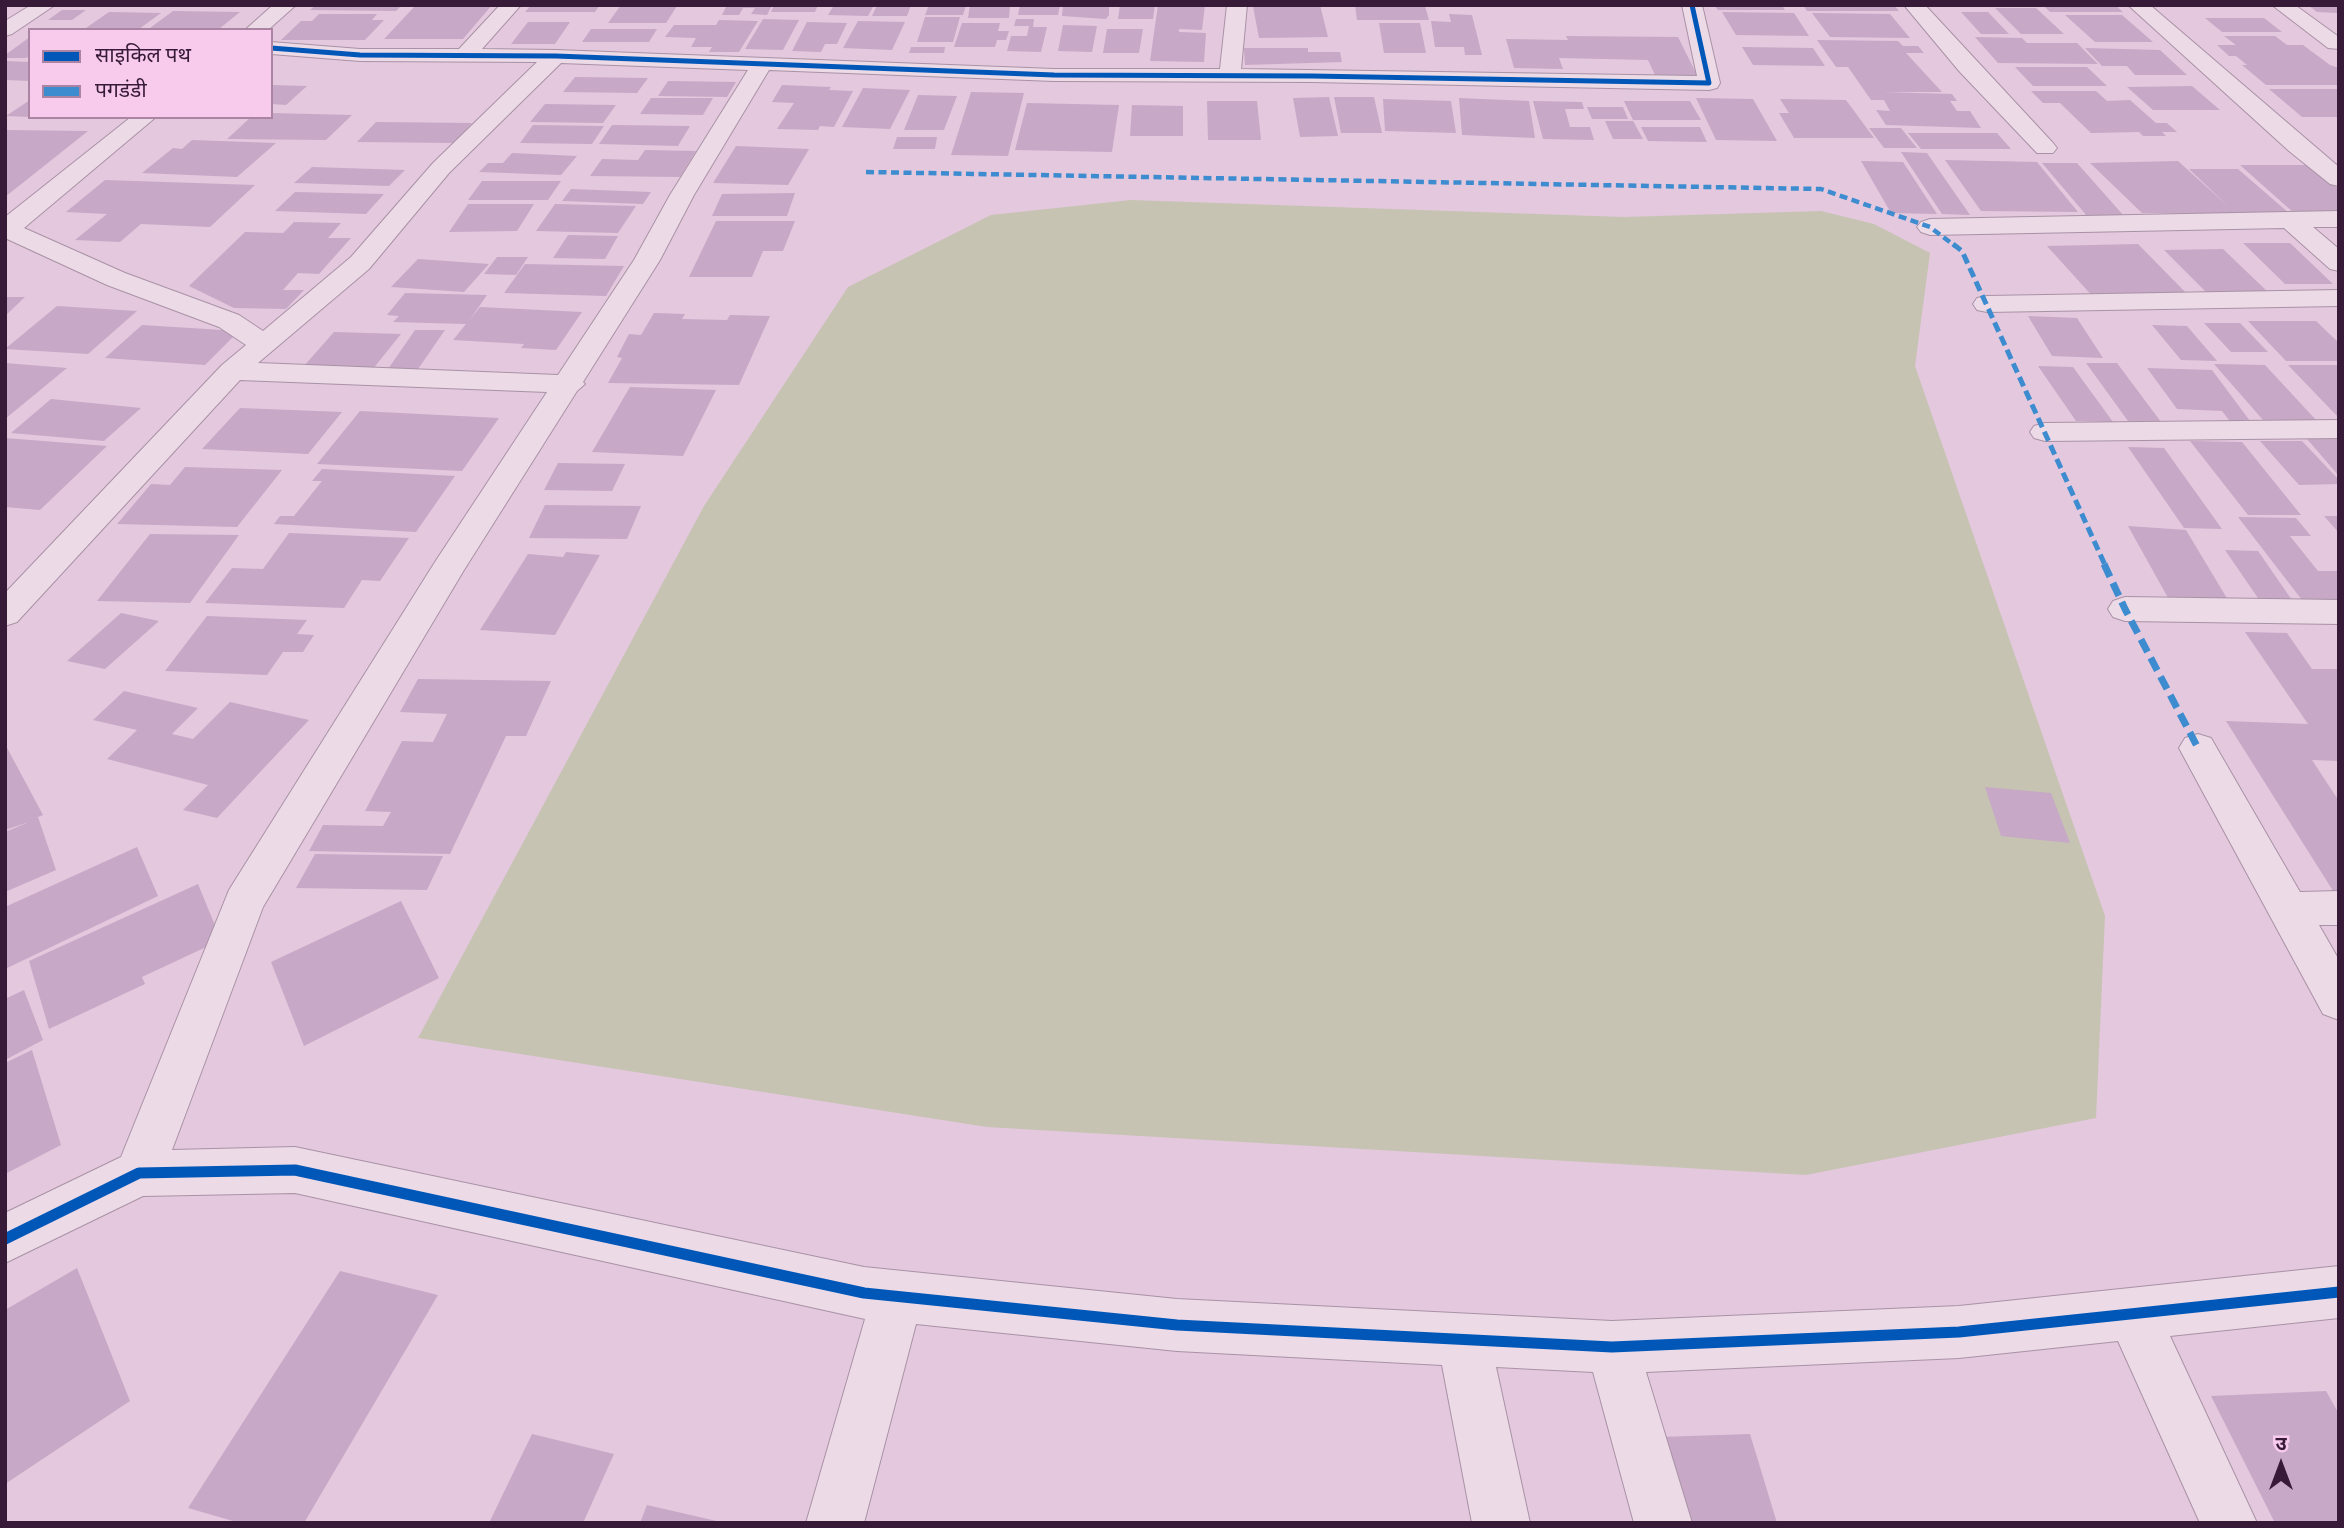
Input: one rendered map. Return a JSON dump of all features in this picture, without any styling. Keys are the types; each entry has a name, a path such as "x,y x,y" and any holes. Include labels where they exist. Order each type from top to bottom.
{"street":[{"path":"5,30 45,5"},
{"path":"258,28 286,5"},
{"path":"465,55 511,5"},
{"path":"1230,76 1237,5"},
{"path":"273,48 360,55 556,56 1054,75 1709,83 1692,5"},
{"path":"1914,5 1967,66 2045,148"},
{"path":"2138,5 2297,146 2339,179"},
{"path":"2282,5 2335,44"},
{"path":"5,614 232,371 360,263 441,168 556,56"},
{"path":"139,1173 244,902 447,570 570,384 647,261 682,195 762,64"},
{"path":"143,119 6,229 116,279 229,321 264,344"},
{"path":"1930,227 2339,219"},
{"path":"2291,220 2339,263"},
{"path":"1987,304 2339,298"},
{"path":"232,371 570,384"},
{"path":"2045,432 2339,429"},
{"path":"5,569 42,576"},
{"path":"2124,609 2339,612"},
{"path":"2198,748 2339,1001"},
{"path":"2287,909 2339,908"},
{"path":"5,1239 139,1173 295,1171 863,1293 1177,1325 1612,1347 1959,1332 2339,1292"},
{"path":"835,1523 897,1296"},
{"path":"2132,1313 2229,1523"},
{"path":"1463,1339 1502,1523"},
{"path":"1612,1347 1663,1523"}],"shaded area":[{"path":"1131,200 1624,217 1821,211 1874,224 1930,253 1915,366 2105,916 2096,1118 1806,1175 987,1127 418,1038 704,506 848,287 991,215"}],"building":[{"path":"316,5 402,5 396,11 310,10"},
{"path":"416,5 492,5 463,39 384,39"},
{"path":"531,5 600,5 595,12 525,12"},
{"path":"621,5 677,6 666,23 608,23"},
{"path":"727,5 772,5 767,15 751,14 755,8 743,8 739,15 722,15"},
{"path":"774,5 818,5 815,12 771,12"},
{"path":"834,5 874,5 868,16 828,15"},
{"path":"877,5 911,5 907,16 872,16"},
{"path":"929,5 966,5 963,15 925,15"},
{"path":"970,5 1010,5 1009,18 968,18"},
{"path":"1020,5 1060,5 1058,15 1018,15"},
{"path":"1063,5 1109,5 1109,15 1106,19 1062,16"},
{"path":"1120,5 1155,5 1153,19 1118,19"},
{"path":"1158,5 1205,5 1202,30 1179,29 1179,32 1206,33 1204,62 1150,61"},
{"path":"1320,5 1328,37 1259,38 1253,6"},
{"path":"1355,5 1425,6 1429,20 1357,20"},
{"path":"1714,5 1782,5 1785,10 1718,10"},
{"path":"1803,5 1894,5 1899,11 1807,11"},
{"path":"2043,5 2115,5 2123,12 2050,12"},
{"path":"2308,5 2339,5 2339,13 2317,12"},
{"path":"1995,8 2036,8 2064,34 2021,34"},
{"path":"62,10 86,10 72,20 48,20"},
{"path":"173,11 240,12 220,28 150,28"},
{"path":"109,12 161,13 140,28 86,28"},
{"path":"1722,12 1794,13 1809,36 1736,35"},
{"path":"1961,12 1988,12 2009,34 1981,34"},
{"path":"1812,13 1890,14 1910,38 1830,37"},
{"path":"319,14 377,14 372,20 384,20 365,40 281,40 301,21 312,21"},
{"path":"1449,14 1472,15 1482,55 1465,55 1464,47 1435,47 1431,21 1451,22"},
{"path":"2065,15 2122,15 2153,42 2095,42"},
{"path":"925,17 960,17 953,42 917,42"},
{"path":"2205,18 2264,18 2282,32 2222,32"},
{"path":"763,19 799,20 783,50 745,49"},
{"path":"1016,19 1034,19 1033,27 1047,27 1041,52 1007,51 1011,36 1027,36 1029,26 1014,26"},
{"path":"719,20 758,21 739,52 709,52 712,47 691,47 696,38 665,37 674,25 716,25"},
{"path":"858,21 905,22 892,50 843,48"},
{"path":"528,22 570,22 555,44 511,44"},
{"path":"807,22 847,23 837,44 825,44 821,52 792,51"},
{"path":"962,23 1000,23 998,31 1009,31 1006,40 997,40 995,47 954,47"},
{"path":"1379,23 1420,23 1426,53 1384,53"},
{"path":"1063,25 1097,26 1092,52 1058,51"},
{"path":"591,29 657,29 649,42 582,42"},
{"path":"1107,29 1143,29 1139,53 1103,53"},
{"path":"1566,36 1678,37 1697,75 1655,75 1648,60 1559,58 1563,69 1514,68 1506,39 1568,40"},
{"path":"2224,36 2275,36 2287,45 2303,45 2330,65 2339,68 2339,85 2266,85 2242,65 2247,65 2236,56 2229,56 2217,45 2236,45"},
{"path":"1975,37 2022,38 2027,43 2077,43 2098,64 1998,63"},
{"path":"28,38 28,57 5,58 5,55"},
{"path":"1817,40 1898,41 1903,46 1918,46 1924,53 1906,53 1942,92 1882,92 1952,94 1957,101 1950,101 1957,111 1970,111 1981,128 1886,125 1876,110 1890,111 1884,100 1871,100 1848,67 1836,67"},
{"path":"911,47 945,47 944,53 909,53"},
{"path":"1742,47 1813,48 1825,66 1753,65"},
{"path":"1244,48 1308,48 1308,52 1340,52 1342,62 1245,65"},
{"path":"2085,48 2160,50 2187,75 2135,75 2127,66 2102,66"},
{"path":"5,61 28,62 28,81 5,80"},
{"path":"2015,67 2087,67 2107,86 2033,86"},
{"path":"575,77 648,78 637,93 563,92"},
{"path":"668,81 736,82 727,97 658,96"},
{"path":"273,85 307,86 286,105 273,104"},
{"path":"782,85 831,87 829,90 853,91 834,127 820,126 818,130 777,129 794,103 772,102"},
{"path":"2192,86 2220,110 2153,110 2127,87"},
{"path":"863,88 910,90 890,129 842,127"},
{"path":"2269,89 2339,89 2339,117 2302,117"},
{"path":"2031,91 2096,91 2107,101 2130,100 2156,123 2167,123 2177,132 2162,132 2166,136 2143,136 2139,132 2091,133 2060,103 2043,103"},
{"path":"971,92 1024,93 1008,156 951,155"},
{"path":"918,95 957,96 944,130 904,130"},
{"path":"1329,97 1338,136 1300,137 1293,98"},
{"path":"1334,97 1374,97 1382,133 1341,133"},
{"path":"651,98 713,98 703,115 640,114"},
{"path":"1459,98 1529,101 1535,138 1462,135"},
{"path":"1696,98 1753,99 1777,141 1716,140"},
{"path":"1383,99 1451,101 1456,133 1385,131"},
{"path":"1780,99 1846,100 1874,138 1794,138 1779,113 1789,113"},
{"path":"28,101 28,117 6,116"},
{"path":"1207,101 1257,101 1261,140 1208,140"},
{"path":"1533,101 1582,102 1584,109 1565,109 1570,127 1590,127 1594,140 1543,139"},
{"path":"1624,101 1690,101 1701,120 1633,120"},
{"path":"1027,103 1119,105 1112,152 1015,150"},
{"path":"545,104 616,105 603,123 530,122"},
{"path":"1132,105 1183,106 1183,136 1130,136"},
{"path":"1587,107 1623,107 1628,119 1592,119"},
{"path":"273,113 352,115 326,140 227,139 249,119 273,119"},
{"path":"1605,121 1633,121 1643,139 1613,139"},
{"path":"376,122 472,123 455,143 357,142"},
{"path":"533,125 604,126 592,144 520,143"},
{"path":"612,125 690,126 678,146 599,144"},
{"path":"1641,127 1700,127 1707,142 1648,141"},
{"path":"1869,128 1901,128 1917,148 1884,148"},
{"path":"5,130 88,131 5,197"},
{"path":"1908,133 1997,133 2011,149 1921,149"},
{"path":"897,137 937,137 935,149 893,149"},
{"path":"192,140 276,143 237,177 142,173 173,148 182,149"},
{"path":"736,146 809,149 788,185 713,183"},
{"path":"645,150 696,151 680,177 590,176 602,159 638,160"},
{"path":"1901,152 1927,153 1970,215 1942,214"},
{"path":"512,153 577,156 561,175 479,172 488,163 503,163"},
{"path":"1945,160 2037,162 2078,212 1981,211"},
{"path":"1861,161 1903,162 1937,214 1891,213"},
{"path":"2178,161 2230,208 2189,169 2238,169 2290,214 2142,213 2090,163"},
{"path":"2042,163 2077,163 2124,216 2087,216"},
{"path":"2240,165 2310,165 2339,189 2339,214 2295,214"},
{"path":"312,167 405,170 389,186 294,183"},
{"path":"105,180 255,185 210,227 141,224 120,242 75,240 107,214 66,212"},
{"path":"482,181 561,181 548,200 468,200"},
{"path":"571,189 651,192 643,204 562,201"},
{"path":"295,192 384,194 366,214 275,211"},
{"path":"795,193 787,216 712,216 722,194"},
{"path":"468,204 534,204 517,231 449,232"},
{"path":"555,204 636,206 618,233 536,231"},
{"path":"716,221 795,221 783,251 763,251 752,277 689,277"},
{"path":"294,222 341,223 328,238 351,238 319,274 298,273 283,290 304,290 286,309 234,308 189,286 245,232 283,233"},
{"path":"568,235 618,236 605,259 553,258"},
{"path":"2243,243 2290,243 2333,284 2285,284"},
{"path":"2138,244 2190,297 2095,299 2047,246"},
{"path":"2223,249 2269,293 2208,294 2164,250"},
{"path":"497,257 528,257 516,275 484,274"},
{"path":"418,259 489,264 464,292 391,287"},
{"path":"525,264 624,266 606,296 504,293"},
{"path":"405,293 487,295 469,321 480,307 582,312 556,350 521,348 524,344 453,340 466,324 393,322 399,316 387,315"},
{"path":"5,297 25,297 5,316"},
{"path":"57,306 137,311 88,354 5,349"},
{"path":"654,313 685,314 682,319 727,320 730,315 770,316 739,385 608,383 622,358 617,357 629,334 641,335"},
{"path":"2028,316 2077,318 2103,358 2052,356"},
{"path":"2248,321 2316,321 2339,343 2339,361 2286,361"},
{"path":"2204,323 2240,323 2268,352 2231,352"},
{"path":"142,325 239,331 205,365 105,358"},
{"path":"2152,325 2187,326 2217,361 2181,360"},
{"path":"415,330 445,330 416,372 386,372"},
{"path":"334,332 401,334 372,370 303,367"},
{"path":"5,363 67,368 5,419"},
{"path":"2086,363 2117,363 2161,422 2128,421"},
{"path":"2214,364 2265,365 2317,421 2263,420"},
{"path":"2288,365 2339,365 2339,418"},
{"path":"2038,366 2073,367 2113,422 2076,421"},
{"path":"2147,368 2212,370 2253,425 2232,424 2222,411 2177,409"},
{"path":"630,387 716,390 683,456 592,452"},
{"path":"51,399 141,408 104,441 11,433"},
{"path":"240,408 342,412 308,454 202,449"},
{"path":"360,411 499,418 462,471 317,464"},
{"path":"2301,432 2339,433 2339,476"},
{"path":"5,438 107,446 40,510 5,507"},
{"path":"2190,441 2242,442 2301,515 2248,515"},
{"path":"2260,441 2302,441 2339,480 2339,484 2299,485"},
{"path":"2128,447 2164,448 2222,529 2184,528"},
{"path":"558,463 625,464 612,491 544,490"},
{"path":"185,467 282,470 237,527 117,524 151,484 170,485"},
{"path":"322,469 455,476 416,532 274,524 280,516 294,516 322,481 312,481"},
{"path":"545,505 641,506 627,539 529,538"},
{"path":"2324,516 2339,516 2339,533"},
{"path":"2238,517 2296,518 2311,536 2290,536 2318,571 2339,571 2339,600 2302,600"},
{"path":"2128,526 2186,530 2234,610 2172,605"},
{"path":"289,533 409,538 380,581 362,580 344,608 205,603 232,568 263,569"},
{"path":"150,534 239,535 190,603 97,601"},
{"path":"2225,550 2258,551 2294,603 2260,601"},
{"path":"566,552 600,555 555,635 480,630 528,554 563,557"},
{"path":"121,613 159,621 105,669 67,661"},
{"path":"207,616 307,620 297,634 314,635 303,652 283,652 267,675 165,671"},
{"path":"2245,632 2287,633 2312,669 2339,669 2339,761 2312,760 2339,801 2339,894 2335,894 2226,721 2308,724"},
{"path":"418,679 551,681 526,736 506,736 450,854 309,851 323,825 383,826 391,812 365,811 402,741 433,742 447,714 400,712"},
{"path":"124,691 198,708 172,734 193,739 230,702 309,720 217,818 183,810 208,785 107,759 137,730 93,720"},
{"path":"5,744 43,815 38,817 56,870 5,892 5,832 29,822 5,830"},
{"path":"1985,787 2051,793 2070,843 2001,836"},
{"path":"137,847 158,896 5,969 5,907"},
{"path":"315,854 443,856 427,890 296,888"},
{"path":"198,884 221,940 142,977 145,984 49,1029 29,961"},
{"path":"401,901 439,978 304,1046 271,962"},
{"path":"24,990 43,1040 5,1060 5,999"},
{"path":"32,1050 61,1145 5,1174 5,1063"},
{"path":"77,1268 130,1401 5,1484 5,1310"},
{"path":"340,1271 438,1295 304,1523 240,1523 188,1508"},
{"path":"2326,1391 2339,1414 2339,1523 2275,1523 2211,1396"},
{"path":"532,1434 614,1454 583,1523 489,1523"},
{"path":"1750,1434 1777,1523 1682,1523 1660,1437"},
{"path":"647,1505 721,1522 721,1523 640,1523"}],"marked path":[{"path":"866,172 1821,189 1930,227 1962,251 2125,609 2198,748"}],"cycle path":[{"path":"273,48 360,55 556,56 1054,75 1312,76 1709,83 1692,5"},
{"path":"5,1239 139,1173 295,1170 864,1293 1177,1325 1612,1347 1959,1332 2339,1292"}]}
